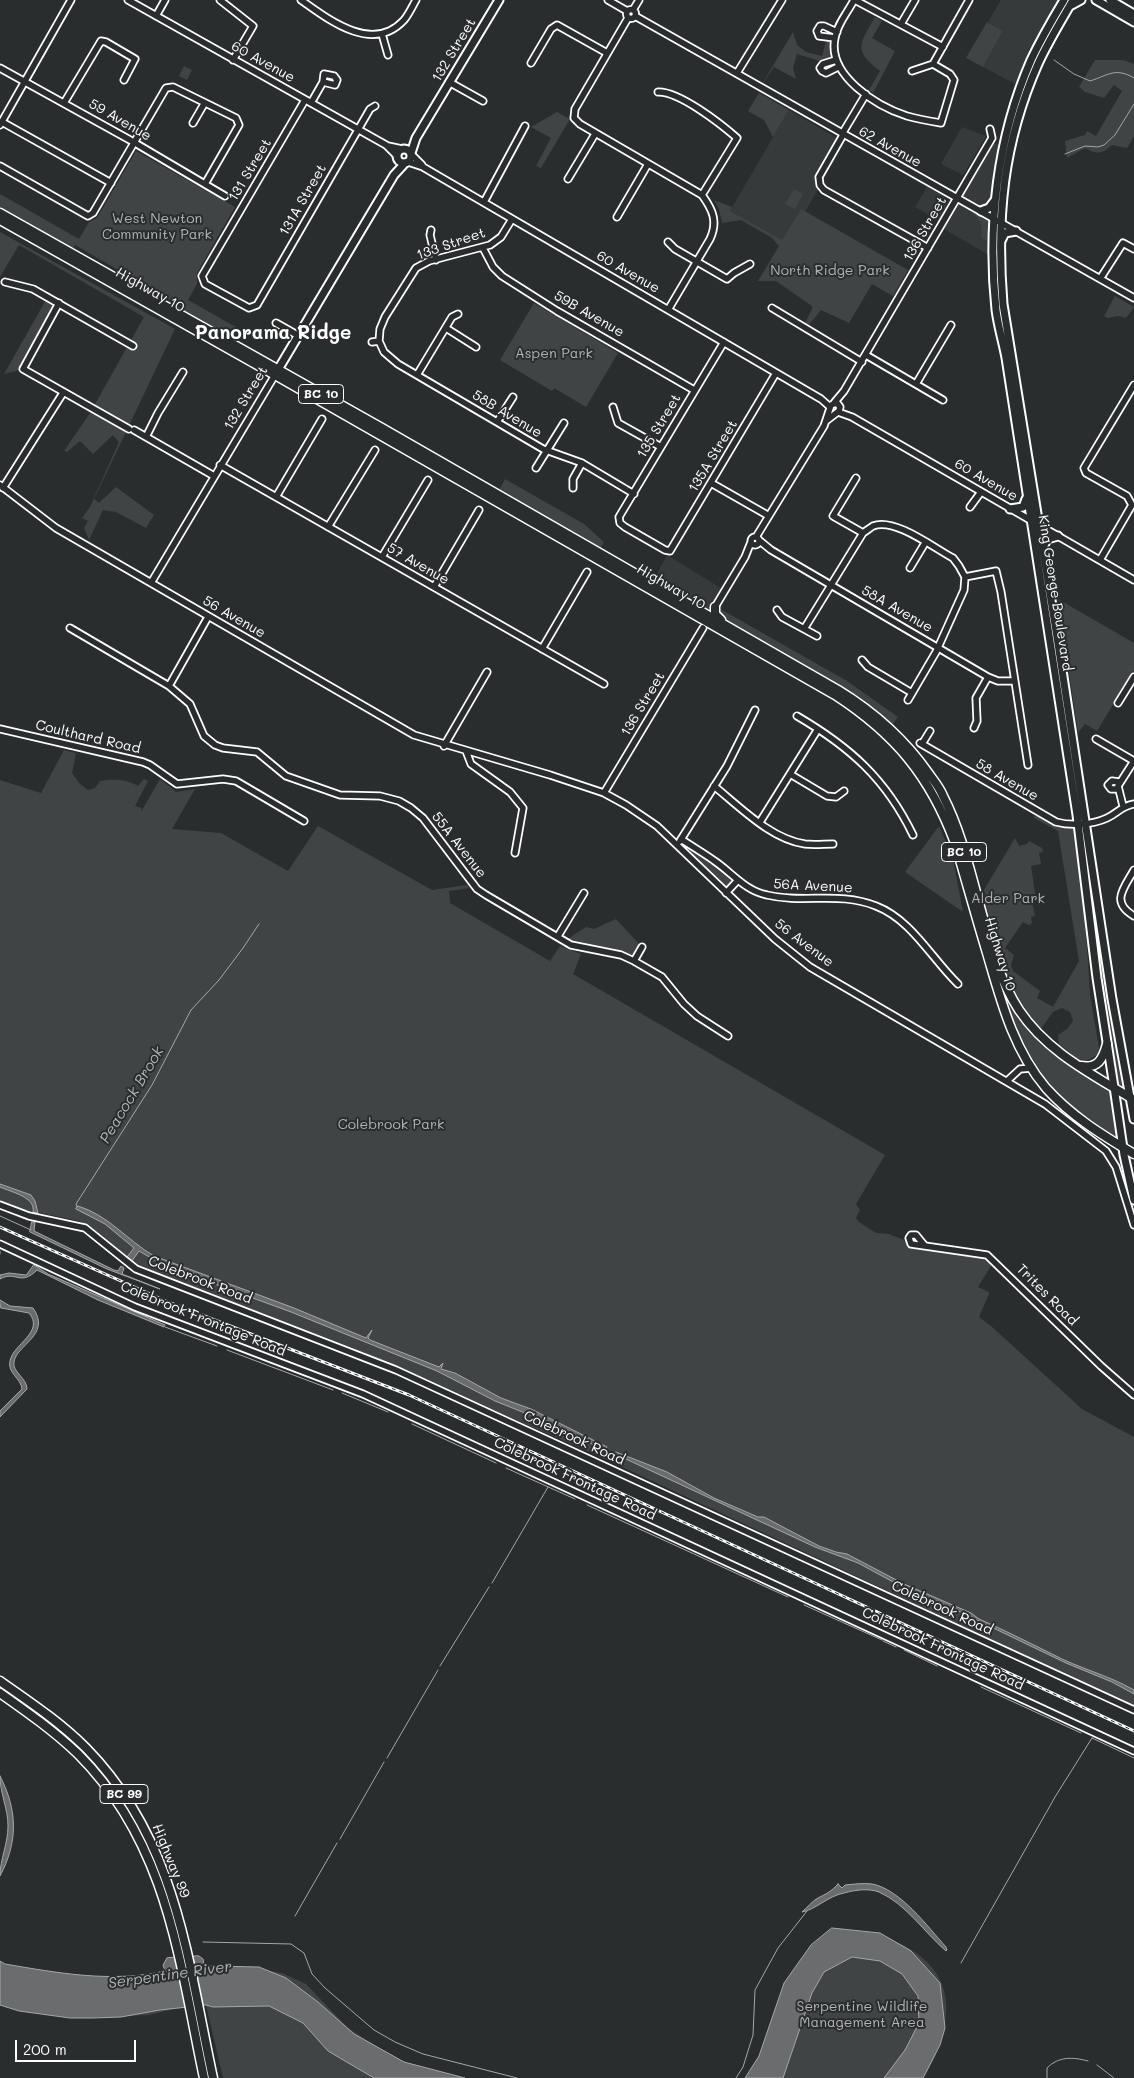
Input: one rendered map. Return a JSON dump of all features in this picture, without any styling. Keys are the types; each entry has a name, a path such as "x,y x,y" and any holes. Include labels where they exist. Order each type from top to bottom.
{"highway":[{"name":"Highway 10","path":"0,213 866,708 892,730 920,761 943,794 956,824 999,969 1018,1009 1039,1035 1053,1048 1074,1064 1132,1099"},
{"name":"Highway 10","path":"0,220 277,372 860,711 888,735 916,766 946,820 955,844 1005,1012 1027,1068 1076,1117 1134,1154"},
{"path":"651,591 656,596 700,622 703,628 713,626"},
{"path":"702,613 710,612 715,607"},
{"path":"715,607 715,614 718,618 758,641 769,651"},
{"path":"1074,1064 1091,1067 1098,1064 1102,1060 1107,1044"},
{"name":"Highway 99","path":"0,1681 45,1713 77,1739 103,1767 127,1798 146,1831 166,1874 175,1904 213,2078"},
{"name":"Highway 99","path":"0,1693 70,1746 96,1774 135,1831 152,1867 168,1912 204,2078"}],"main road":[{"name":"132 Street","path":"394,175 407,163 416,138 499,0"},
{"name":"King George Boulevard","path":"1064,0 1041,38 1021,89 1004,145 996,200 999,252 1003,304 1034,523 1082,823 1134,1119"},
{"path":"1072,3 1081,0"},
{"path":"1096,0 1134,22"},
{"path":"1110,0 1134,14"},
{"name":"King George Boulevard","path":"1072,3 1038,62 1024,98 1007,165 997,220 994,266 996,311 1027,494 1042,550 1082,823 1107,1044 1123,1148 1134,1200"},
{"name":"132 Street","path":"277,372 394,175 400,153 416,138"},
{"path":"407,163 399,161 400,153 411,154"},
{"path":"981,211 989,208 996,200"},
{"path":"999,252 1005,233 1016,231"},
{"path":"1010,509 1023,507 1027,494"},
{"path":"1042,550 1047,539 1058,536"}],"street":[{"path":"72,0 24,80 1,124 110,183"},
{"name":"60 Avenue","path":"128,0 400,153"},
{"path":"156,16 165,0"},
{"path":"220,0 253,26 233,60"},
{"path":"301,0 346,30 365,34 382,34 402,21 414,1"},
{"name":"62 Avenue","path":"608,0 843,135 1134,298"},
{"path":"639,0 573,115 575,121 595,134 702,195 713,212 714,231 668,310"},
{"path":"737,73 782,0"},
{"path":"933,64 953,77 954,84 941,123 906,115 866,94 847,79 838,67 836,60 834,51 836,35 854,0 943,47"},
{"path":"901,24 915,0"},
{"path":"912,71 933,64 969,0"},
{"path":"531,63 549,31 555,26 562,26 608,53"},
{"path":"382,34 388,55"},
{"path":"64,102 101,41 135,59 124,80"},
{"path":"836,60 823,64 820,68 826,73 838,67"},
{"name":"59 Avenue","path":"0,68 135,142 225,196"},
{"name":"131 Street","path":"254,308 246,307 232,300 205,284 202,279 240,210 308,102 323,82"},
{"path":"449,82 483,101"},
{"path":"0,166 88,216 93,213 166,88 173,87 204,104 236,118 240,125 205,184"},
{"path":"658,92 671,94 686,102 714,119 737,138 702,195"},
{"path":"866,94 819,177 820,185 824,190 928,248"},
{"path":"192,123 204,104"},
{"name":"131A Street","path":"254,308 370,109 375,106"},
{"path":"484,202 525,126"},
{"name":"136 Street","path":"715,607 756,542 769,516 862,362 992,138 990,129"},
{"path":"568,180 595,134"},
{"name":"60 Avenue","path":"411,154 423,167"},
{"name":"60 Avenue","path":"407,163 423,167 1134,580"},
{"path":"617,217 648,164"},
{"name":"133 Street","path":"375,341 383,322 412,273 421,265 483,248 498,240 512,219"},
{"path":"431,230 430,235 436,260"},
{"path":"668,242 675,249 697,263 727,279 750,264"},
{"path":"1100,279 1122,243 1134,249"},
{"name":"59B Avenue","path":"483,248 493,267 502,276 557,311 694,390"},
{"path":"5,282 33,289 133,346"},
{"path":"59,303 22,368 24,372 146,437 214,476"},
{"path":"772,308 862,362"},
{"path":"417,375 452,317 458,314"},
{"path":"276,323 299,336"},
{"path":"916,384 951,325"},
{"path":"446,328 476,347"},
{"name":"58B Avenue","path":"375,341 391,359 417,375 547,451 582,464 634,494"},
{"name":"135 Street","path":"620,523 620,517 660,447 724,342"},
{"path":"866,355 943,400"},
{"path":"146,437 158,413 184,372"},
{"name":"132 Street","path":"152,583 220,465 277,372"},
{"name":"135A Street","path":"620,523 665,550 670,551 776,373"},
{"path":"1100,560 1131,508 1131,501 1085,471 1084,468 1134,385"},
{"path":"2,487 63,393"},
{"path":"497,422 513,397"},
{"path":"613,407 618,423 660,447"},
{"path":"276,497 322,419"},
{"path":"536,468 564,423"},
{"path":"328,527 375,450"},
{"path":"574,488 573,479 582,464"},
{"name":"57 Avenue","path":"220,465 604,684"},
{"path":"856,478 833,516 864,533"},
{"path":"382,557 428,480"},
{"path":"711,483 769,516"},
{"name":"56 Avenue","path":"2,487 56,528 414,735 444,746 550,775 604,794 644,816 775,939 810,967 1045,1104 1106,1151 1119,1175 1134,1225"},
{"path":"970,507 981,492"},
{"path":"434,587 479,510"},
{"path":"804,629 864,533 873,526 880,525 900,528 953,558 965,577 962,596 954,609 938,647 908,700"},
{"name":"58A Avenue","path":"756,542 988,677 998,681 1014,681"},
{"path":"910,568 925,543"},
{"path":"965,577 996,571 1001,592 1028,765"},
{"path":"542,649 587,572"},
{"path":"777,610 782,617 817,636"},
{"path":"169,686 208,617"},
{"name":"55A Avenue","path":"70,628 169,686 190,704 204,736 215,745 223,748 257,752 286,776 340,795 380,796 398,801 411,808 423,818 477,889 577,947 622,955 662,977 684,1004 697,1016 728,1036"},
{"name":"136 Street","path":"604,794 703,628"},
{"path":"862,660 868,666 912,693"},
{"path":"444,746 486,672"},
{"path":"974,728 977,722 976,698 988,677"},
{"path":"1118,703 1134,677"},
{"path":"677,845 714,786 755,710"},
{"path":"797,716 818,728 857,757 876,777 903,814 913,835"},
{"path":"760,822 818,728"},
{"name":"Coulthard Road","path":"0,729 143,762 177,784 223,779 236,782 304,821"},
{"name":"58 Avenue","path":"930,730 921,743 1056,822 1066,825 1082,823"},
{"path":"1096,739 1134,761 1119,786 1123,806"},
{"path":"466,751 472,764 510,792 523,808 515,853"},
{"path":"790,774 827,796 836,797 844,791"},
{"path":"714,786 760,822 788,840 806,844 832,844"},
{"path":"1082,823 1106,819 1123,806 1134,804"},
{"name":"56A Avenue","path":"681,839 716,861 749,888 764,895 786,899 846,897 876,906 904,924 958,984"},
{"path":"1134,870 1122,892 1120,900 1122,907 1134,916"},
{"path":"726,893 738,880"},
{"path":"558,936 584,893"},
{"path":"634,961 642,947"},
{"path":"1007,1081 1020,1069 1027,1068"},
{"name":"Colebrook Road","path":"0,1206 29,1216 85,1228 136,1269 396,1370 1134,1710"},
{"name":"Colebrook Frontage Road","path":"0,1244 135,1307 363,1394 1134,1751"},
{"name":"Trites Road","path":"925,1246 987,1255 1101,1366 1134,1395"}],"shaded area":[{"path":"1001,0 1060,0 1042,31 1019,86 983,67 1003,31 988,22"},
{"path":"789,110 837,138 815,176 815,185 818,189 805,212 801,209 782,241 730,211"},
{"path":"962,127 986,136 963,175 941,164"},
{"path":"990,144 1001,144 992,201 990,205 981,209 991,219 989,255 942,228"},
{"path":"927,187 948,199 949,202 939,220 915,207"},
{"path":"667,555 724,590 709,616 652,583"}],"green space":[{"path":"875,17 882,21 872,38 895,51 873,93 869,90 880,71 866,58 861,47 865,34"},
{"path":"987,22 1003,31 983,67 966,58"},
{"path":"793,32 797,45 806,52 822,56 827,39 833,39 834,59 823,62 797,54 793,68 796,79 774,67 761,86"},
{"path":"1095,60 1123,60 1134,64 1134,136 1127,148 1112,145 1102,152 1093,152 1085,148 1067,158 1065,141 1085,135 1087,131 1096,136 1122,91 1114,85 1104,98 1085,92 1079,87"},
{"path":"184,66 192,70 187,80 179,76"},
{"path":"759,93 789,110 773,137 764,120 748,111"},
{"path":"557,112 570,119 541,168 536,166 551,138 531,127"},
{"name":"West Newton Community Park","path":"136,151 235,207 197,273 197,284 188,300 243,331 237,341 183,311 184,308 75,245 72,250 0,209 0,194 79,239 89,222 97,218"},
{"path":"794,189 803,194 795,209 785,204"},
{"name":"North Ridge Park","path":"714,200 732,207 730,211 782,240 801,209 908,270 893,296 872,284 849,323 821,310 809,325 805,323 812,306 776,281 758,281 779,246 772,238 741,220 722,223 719,209"},
{"path":"973,212 988,221 988,241 981,238 981,224"},
{"path":"0,232 175,329 94,499 99,503 116,487 154,515 146,528 116,512 103,510 89,540 84,528 88,521 82,518 90,507 119,442 113,435 93,454 80,441 67,452 64,451 90,413 144,317 19,245 0,277"},
{"path":"1115,296 1134,307 1126,318 1118,316 1108,318 1104,316"},
{"path":"47,298 57,304 56,308 20,370 4,374"},
{"name":"Aspen Park","path":"534,303 618,353 586,407 554,388 552,391 500,360"},
{"path":"505,479 584,524 604,542 599,551 498,492"},
{"path":"1058,599 1134,643 1134,670 1097,731 1085,724 1078,733"},
{"path":"717,607 847,681 898,717 892,725 853,695 721,618 717,613"},
{"name":"Colebrook Park","path":"64,750 76,753 72,773 79,783 88,790 95,788 100,781 119,780 138,786 144,779 148,781 135,806 142,808 141,812 160,779 176,792 195,789 172,829 221,833 288,871 318,826 432,890 467,885 469,888 449,891 450,903 550,961 560,946 581,954 573,974 885,1155 856,1204 860,1210 856,1218 859,1222 876,1233 889,1234 904,1240 910,1246 974,1254 986,1260 989,1259 992,1264 978,1287 989,1292 979,1317 1082,1409 1134,1437 1134,1706 603,1458 350,1347 135,1264 94,1230 79,1221 17,1208 0,1201 0,780 41,793"},
{"name":"Alder Park","path":"1035,815 1054,826 1074,828 1085,915 1090,995 1099,1048 1098,1054 1087,1061 1078,1059 1059,1044 1058,1035 1067,1029 1073,1021 1070,1012 1062,1008 1053,1012 1040,1030 1028,1016 1018,1000 1003,967 981,895 1015,838 1019,846 1027,844 1029,841 1042,848 1043,852 1039,853 1041,864 1031,866 1036,900 1032,901 1035,916 1031,917 1032,923 1029,925 1023,922 1005,948 1014,955 1011,965 1013,971 1040,991 1037,998 1053,1007 1079,961 1058,831 1034,818"},
{"path":"939,826 953,859 963,912 905,872"},
{"path":"684,843 735,879 726,889 681,846"},
{"path":"1087,879 1091,879 1126,1091 1118,1086 1103,1002"},
{"path":"616,919 640,945 635,960 584,948 566,940 586,927 594,929"},
{"path":"992,959 1019,1014 1038,1039 1057,1056 1110,1090 1117,1137 1099,1127 1063,1098 1035,1063 1015,1024"},
{"name":"Serpentine Wildlife Management Area","path":"838,1930 872,1934 891,1939 919,1955 938,1975 946,2001 946,2016 940,2045 930,2067 923,2078 751,2078"},
{"path":"200,1956 204,1964 214,1968 239,1966 282,1973 306,1984 347,2027 380,2049 409,2064 461,2078 223,2078 206,2005 174,2009 149,2015 83,2018 19,2011 0,2005 0,1961 5,1964 65,1973 125,1976 165,1971 163,1965 167,1958"}],"water":[{"path":"0,1184 31,1195 35,1201 38,1213 33,1212 31,1202 16,1193 0,1187"},
{"path":"78,1206 99,1215 154,1256 294,1308 366,1338 372,1330 368,1338 370,1340 439,1367 443,1363 441,1369 455,1373 501,1398 531,1409 607,1447 605,1450 535,1417 495,1401 437,1371 291,1312 163,1265 139,1251 132,1261 127,1257 134,1248 105,1224 76,1209"},
{"path":"32,1222 35,1222 34,1231 114,1270 118,1271 121,1266 124,1268 122,1274 160,1289 107,1269 30,1232"},
{"path":"34,1265 48,1274 165,1325 164,1327 98,1300 37,1270 31,1275 22,1278 10,1276 0,1279 0,1275 9,1273 26,1275"},
{"path":"0,1300 10,1306 33,1308 38,1317 38,1325 36,1332 20,1350 14,1362 15,1369 25,1382 27,1389 0,1417 0,1411 22,1389 10,1369 10,1361 16,1349 31,1332 33,1320 29,1313 1,1308"},
{"path":"616,1452 667,1472 714,1498 758,1517 764,1517 819,1546 847,1554 904,1584 971,1613 979,1619 1062,1659 1114,1680 1134,1690 1134,1694 960,1612 908,1590 858,1563 815,1547 615,1454"},
{"path":"0,1776 10,1802 14,1826 10,1851 0,1876 8,1826"},
{"path":"838,1884 842,1888 845,1885 872,1884 893,1893 913,1910 947,1950 938,1944 898,1904 879,1892 857,1890 838,1895 812,1909 802,1912"},
{"path":"832,1928 880,1933 911,1951 940,1983 945,2028 940,2045 923,2078 884,2078 905,2050 919,2023 918,1996 902,1974 880,1961 852,1957 824,1972 812,1993 783,2078 745,2078 759,2056 784,1983 811,1945"},
{"name":"Serpentine River","path":"199,1956 203,1959 204,1964 211,1966 259,1967 286,1978 318,2002 354,2034 404,2062 465,2078 374,2078 328,2051 303,2023 269,2006 213,2007 206,2005 121,2017 70,2018 19,2011 0,2005 0,1961 5,1964 65,1973 125,1976 165,1971 163,1965 167,1958"}],"waterway":[{"path":"1054,60 1074,74 1090,81 1112,73 1122,73 1134,78"},
{"path":"1065,154 1085,146 1098,147 1104,145 1115,135 1134,104"},
{"name":"Peacock Brook","path":"77,1207 76,1204 152,1085 191,1010 219,980 259,924"},
{"path":"0,1216 31,1230"},
{"path":"165,1327 217,1346"},
{"path":"227,1350 333,1390"},
{"path":"342,1393 388,1412"},
{"path":"412,1424 496,1463"},
{"path":"506,1468 575,1499"},
{"path":"492,1583 548,1487"},
{"path":"587,1505 788,1597"},
{"path":"440,1666 489,1587"},
{"path":"804,1605 882,1640"},
{"path":"883,1641 896,1647"},
{"path":"904,1650 937,1666"},
{"path":"387,1758 438,1670"},
{"path":"981,1687 1081,1733"},
{"path":"1092,1738 1134,1758"},
{"path":"961,1963 1055,1797 1092,1738"},
{"path":"340,1839 384,1762"},
{"path":"295,1916 337,1843"},
{"path":"736,2078 743,2067 753,2035 755,1990 778,1948 807,1911"},
{"path":"203,1942 291,1944 304,1953 312,1974 325,1988 374,2030 395,2042 423,2054 517,2078"},
{"path":"1047,2078 1047,2068 1056,2061 1066,2058 1088,2061"},
{"path":"1097,2065 1114,2078"}],"railway":[{"path":"0,1227 168,1302 409,1395 1134,1731"}],"district":[{"name":"Panorama Ridge","path":"273,333"}]}
